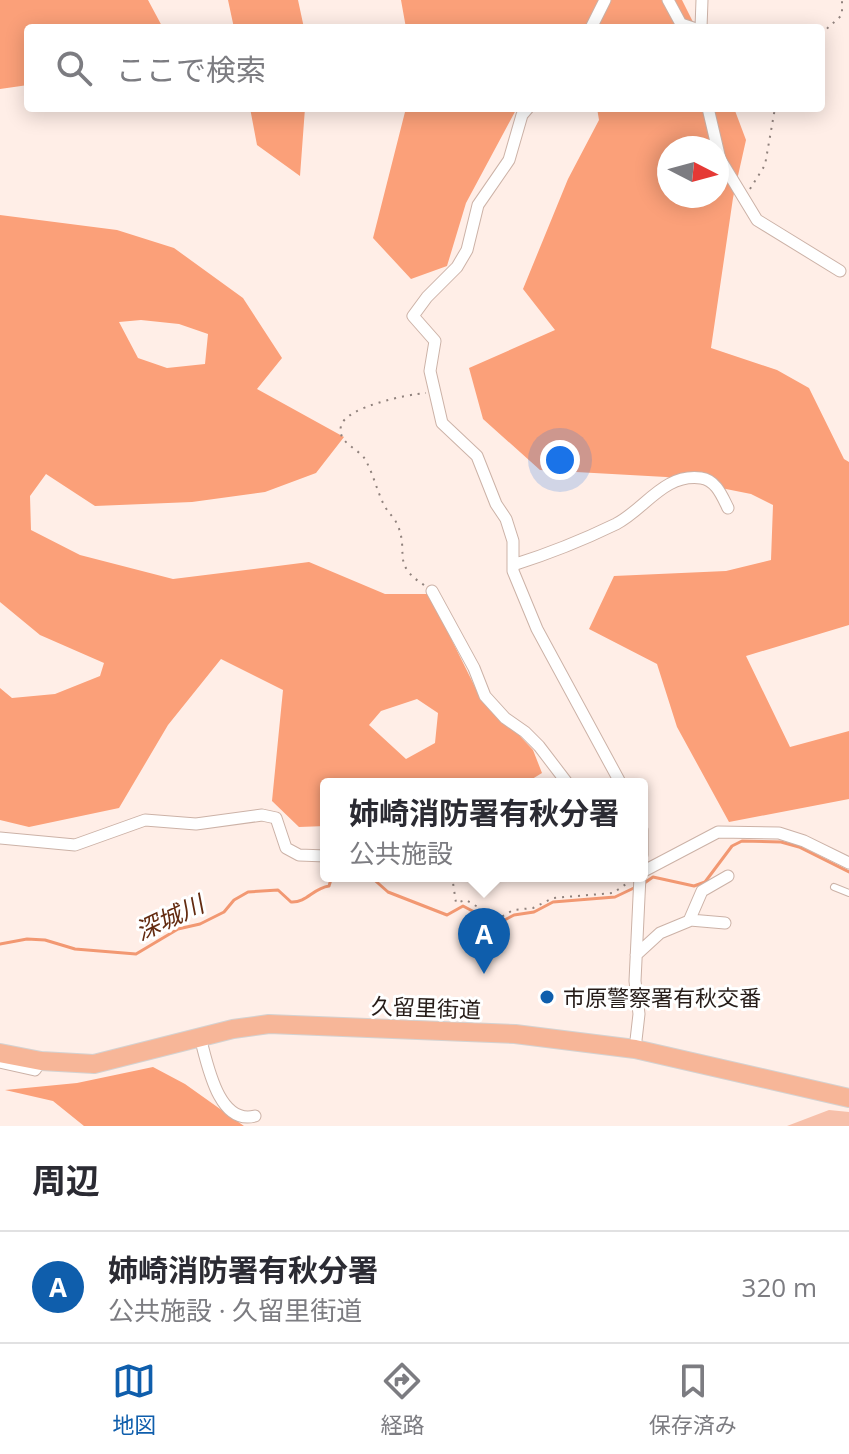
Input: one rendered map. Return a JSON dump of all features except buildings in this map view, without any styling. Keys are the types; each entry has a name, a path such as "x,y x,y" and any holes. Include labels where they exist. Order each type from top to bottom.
{"main road":[{"name":"久留里街道","path":"0,1053 41,1061 94,1064 200,1037 269,1024 515,1034 635,1049 849,1098"}],"street":[{"path":"593,24 605,0"},
{"path":"668,0 681,24"},
{"path":"700,4 701,24"},
{"path":"525,112 509,160 478,205 467,250 457,267 413,316 435,341 430,371 442,423 477,456 496,504 506,519 513,541 513,571 537,629 618,778"},
{"path":"709,112 720,159 757,220 840,271"},
{"path":"513,565 549,554 617,523 629,517 650,496 667,485 691,478 712,482 728,508"},
{"path":"432,591 474,668 485,696 505,718 539,746 563,778"},
{"path":"0,838 75,845 145,820 196,824 262,815 276,818 286,848 299,855 320,856"},
{"path":"648,871 718,832 779,833 804,841 849,863"},
{"path":"690,920 702,891 728,876"},
{"path":"635,1049 639,1014 635,981 639,882"},
{"path":"636,955 660,933 690,920 725,923"},
{"path":"200,1037 215,1088 226,1110 248,1119 255,1116"},
{"path":"0,1062 35,1070 41,1061"}],"lane":[{"path":"834,887 849,893"}],"path":[{"path":"825,30 842,15 842,0"},
{"path":"739,190 751,189 765,165 774,112"},
{"path":"432,591 407,570 397,523 386,509 364,457 346,444 340,429 342,422 353,414 403,395 435,392"},
{"path":"453,882 456,903 466,900 498,919 513,910 533,908 553,898 613,893 630,882"}],"shaded area":[{"path":"0,0 148,0 161,24 24,24 24,86 0,89"},
{"path":"228,0 298,0 303,24 233,24"},
{"path":"401,0 682,0 694,24 405,24"},
{"path":"251,112 305,112 300,176 257,145"},
{"path":"405,112 515,112 466,203 447,266 411,279 373,238"},
{"path":"598,112 736,112 746,140 733,198 711,348 777,370 809,388 844,459 849,462 849,625 746,656 790,747 849,731 849,799 729,822 677,727 657,664 589,629 614,576 726,571 771,560 773,505 751,494 666,477 540,470 483,419 469,368 555,330 523,289 568,179 599,120"},
{"path":"0,215 117,230 174,248 243,298 282,358 257,389 344,437 316,473 265,492 192,502 95,506 46,474 30,496 31,530 80,555 173,579 309,562 385,594 429,594 476,689 533,750 542,773 534,778 320,778 320,826 299,827 272,801 283,690 221,659 168,725 119,808 29,827 0,820 0,688 12,698 55,694 100,676 104,663 40,635 0,602","holes":["141,320 179,324 208,334 205,364 167,368 138,358 119,322","417,699 438,713 435,743 406,759 369,725 381,711"]},
{"path":"153,1067 185,1084 244,1126 84,1126 53,1101 5,1090 77,1083"},
{"path":"829,1110 849,1112 849,1126 787,1126"}],"waterway":[{"name":"深城川","path":"648,880 653,877 694,886 705,882 732,846 742,841 781,842 799,847 849,872"},
{"name":"深城川","path":"0,944 27,939 45,940 75,949 136,954 178,929 200,924 224,912 234,900 248,892 278,890 291,902 297,902 329,886 330,882"},
{"name":"深城川","path":"377,882 388,892 447,915 463,906 497,924 553,902 615,897 636,887"}],"place":[{"name":"姉崎消防署有秋分署","path":"484,974"},
{"name":"市原警察署有秋交番","path":"547,997"}]}
